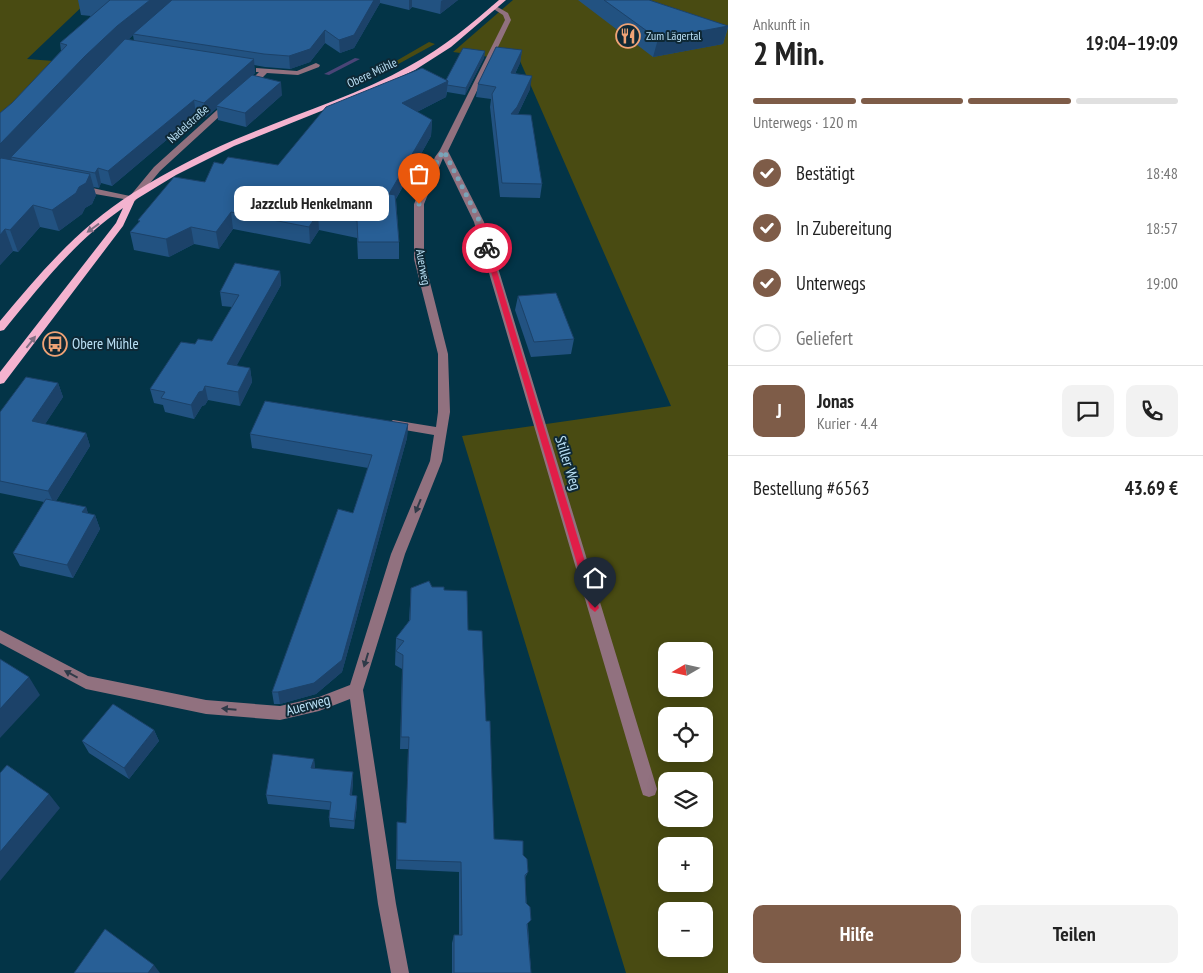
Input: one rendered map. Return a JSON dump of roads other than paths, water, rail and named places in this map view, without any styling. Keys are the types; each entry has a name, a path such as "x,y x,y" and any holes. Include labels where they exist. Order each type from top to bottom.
{"main road":[{"name":"Obere Mühle","path":"0,328 54,264 83,235 132,199 230,145 282,122 314,112 355,95 412,68 451,44 503,0"},
{"path":"0,380 120,224 132,199"}],"street":[{"name":"Auerweg","path":"0,636 86,682 206,707 280,713 319,704 356,690 398,554 436,461 444,412 443,354 419,259 419,204 439,157 444,151 508,20 506,14 494,8"},
{"path":"247,68 298,73 316,65"},
{"name":"Nadelstraße","path":"132,199 157,169 265,71"},
{"name":"Stiller Weg","path":"444,151 480,222 649,789"},
{"path":"64,185 132,199"},
{"path":"381,422 440,432"},
{"path":"356,690 387,904 400,973"}],"waterway":[{"path":"327,74 357,59"}],"place":[{"name":"Zum Lägertal","path":"628,36"},
{"name":"Jazzclub Henkelmann","path":"419,204"},
{"name":"Obere Mühle","path":"55,344"}]}
